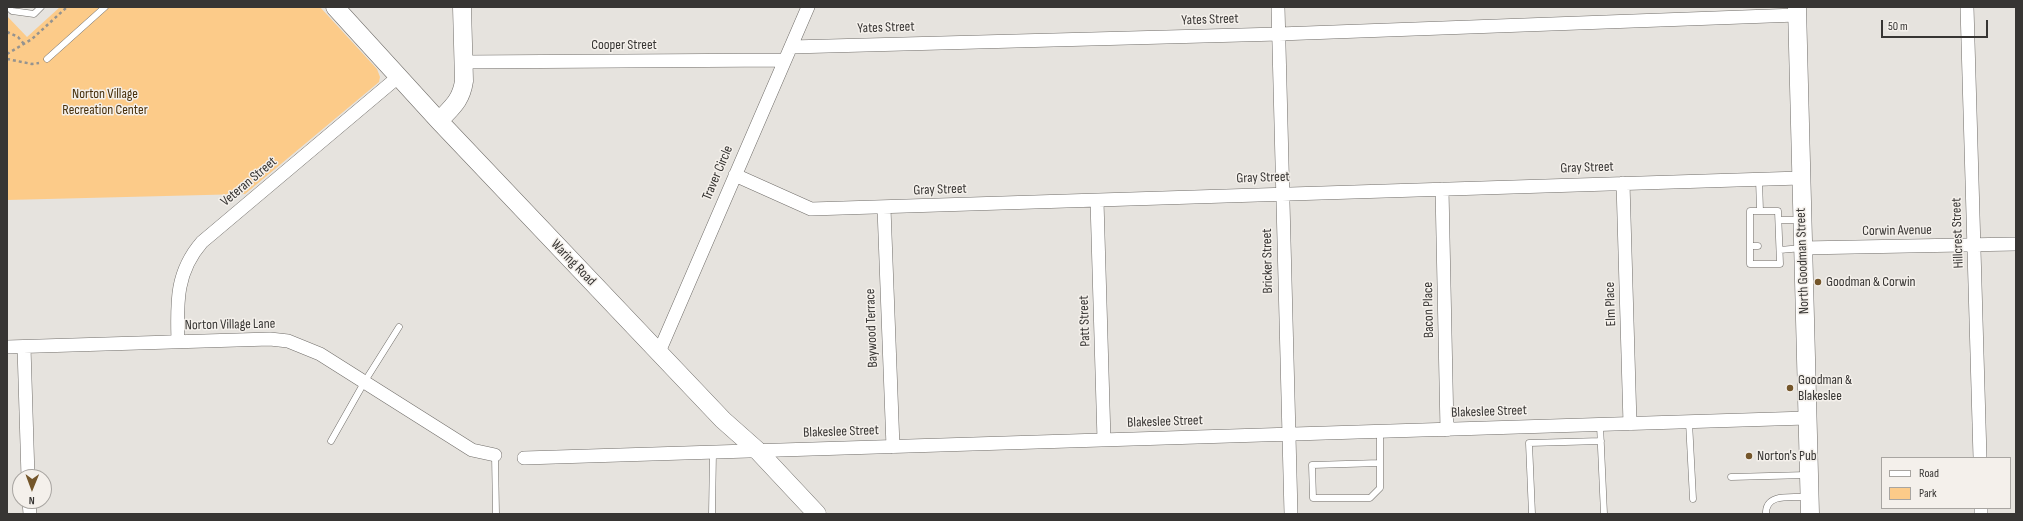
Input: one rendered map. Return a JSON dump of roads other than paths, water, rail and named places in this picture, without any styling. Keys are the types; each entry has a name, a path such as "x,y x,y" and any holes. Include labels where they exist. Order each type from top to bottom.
{"street":[{"name":"Waring Road","path":"335,7 439,122 723,420 758,451 817,514"},
{"path":"439,122 459,100 464,81 462,7"},
{"name":"Traver Circle","path":"659,352 808,7"},
{"name":"Bricker Street","path":"1278,7 1291,514"},
{"name":"Hillcrest Street","path":"1967,7 1980,457"},
{"name":"Yates Street","path":"791,47 1279,34 1797,11"},
{"name":"North Goodman Street","path":"1797,11 1809,506"},
{"name":"Cooper Street","path":"463,62 785,60"},
{"name":"Veteran Street","path":"178,342 180,285 184,269 191,255 202,242 398,77"},
{"name":"Gray Street","path":"735,175 811,210 1097,201 1283,193 1800,178"},
{"name":"Elm Place","path":"1623,183 1630,424"},
{"name":"Bacon Place","path":"1442,189 1447,430"},
{"name":"Patt Street","path":"1097,201 1104,440"},
{"name":"Baywood Terrace","path":"884,208 893,447"},
{"name":"Corwin Avenue","path":"1802,248 2016,244"},
{"name":"Norton Village Lane","path":"7,348 270,339 288,342 320,354 365,381 472,450 495,454"},
{"path":"24,347 28,469"},
{"name":"Blakeslee Street","path":"524,458 1807,418"}],"lane":[{"path":"8,7 12,10 34,14 41,7"},
{"path":"47,60 105,7"},
{"path":"1759,179 1760,211"},
{"path":"1750,211 1760,211 1778,211 1779,220 1776,230 1780,264 1750,264 1750,211"},
{"path":"1779,220 1802,220"},
{"path":"1750,231 1757,231"},
{"path":"1750,246 1758,246"},
{"path":"1777,247 1802,248"},
{"path":"331,441 365,381 399,327"},
{"path":"1689,422 1693,499"},
{"path":"1600,425 1604,514"},
{"path":"1380,432 1380,463 1380,488 1370,498 1313,498 1312,465 1380,463"},
{"path":"1532,514 1529,443 1601,441"},
{"path":"712,514 713,452"},
{"path":"495,454 496,514"},
{"path":"1731,477 1808,475"},
{"path":"1766,514 1768,501 1776,498 1809,506"}],"place":[{"name":"Goodman & Corwin","path":"1818,282"},
{"name":"Goodman & Blakeslee","path":"1790,388"},
{"name":"Norton's Pub","path":"1749,456"}],"park label":[{"name":"Norton Village Recreation Center","path":"105,102"}]}
